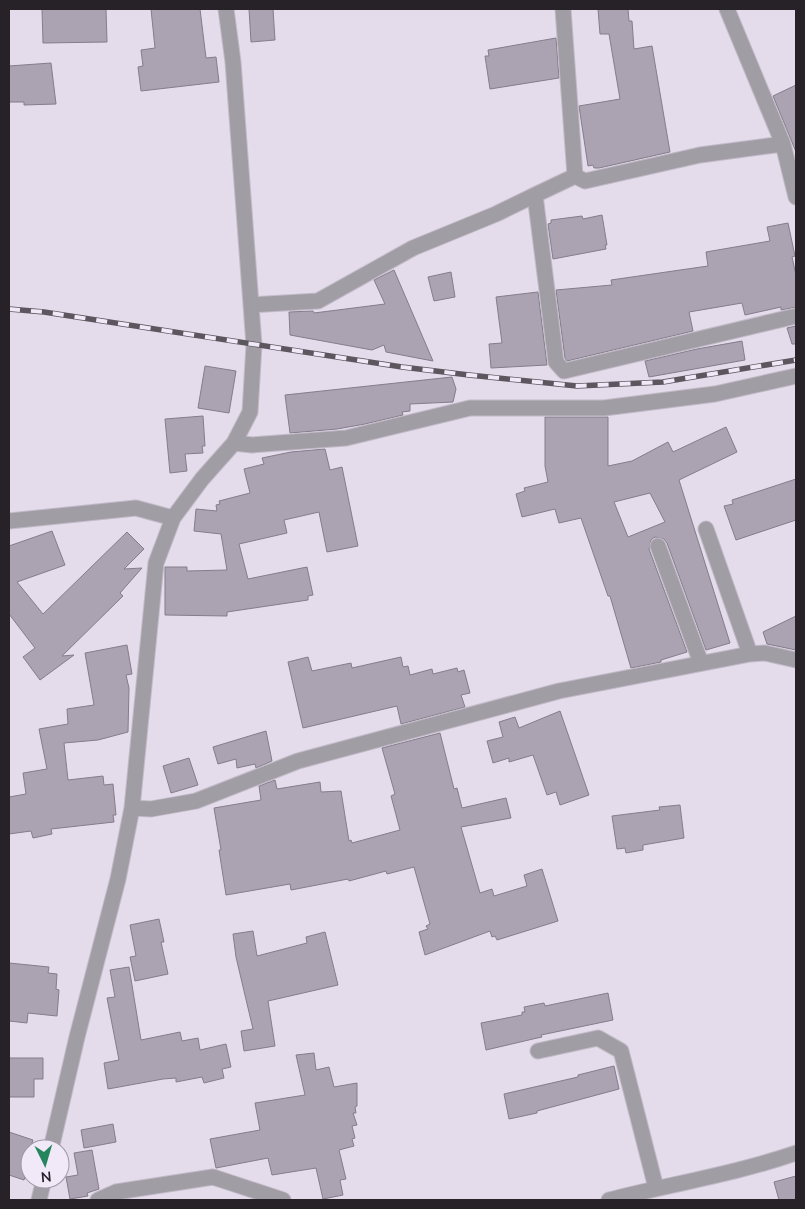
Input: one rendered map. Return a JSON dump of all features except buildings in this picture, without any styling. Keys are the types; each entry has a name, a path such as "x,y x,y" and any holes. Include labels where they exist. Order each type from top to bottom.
{"street":[{"path":"53,1139 77,1037 118,879 132,808 156,563 173,518 202,479 234,443 250,412 254,345 233,62 226,9"},
{"path":"563,9 575,176"},
{"path":"727,9 784,144 796,198"},
{"path":"251,305 318,301 413,248 496,214 575,176 585,180 700,155 784,144"},
{"path":"535,195 556,362 564,371 796,316"},
{"path":"234,443 252,446 346,438 470,408 604,408 715,394 796,376"},
{"path":"9,521 136,508 173,518"},
{"path":"706,528 750,654"},
{"path":"658,546 701,663"},
{"path":"132,808 151,809 196,801 298,761 559,691 750,654 764,653 796,660"},
{"path":"538,1051 598,1038 621,1051 656,1188"},
{"path":"609,1200 769,1163 796,1153"},
{"path":"98,1200 116,1192 213,1177 283,1200"}],"railway":[{"path":"9,309 44,312 402,367 577,386 663,382 796,360"}]}
